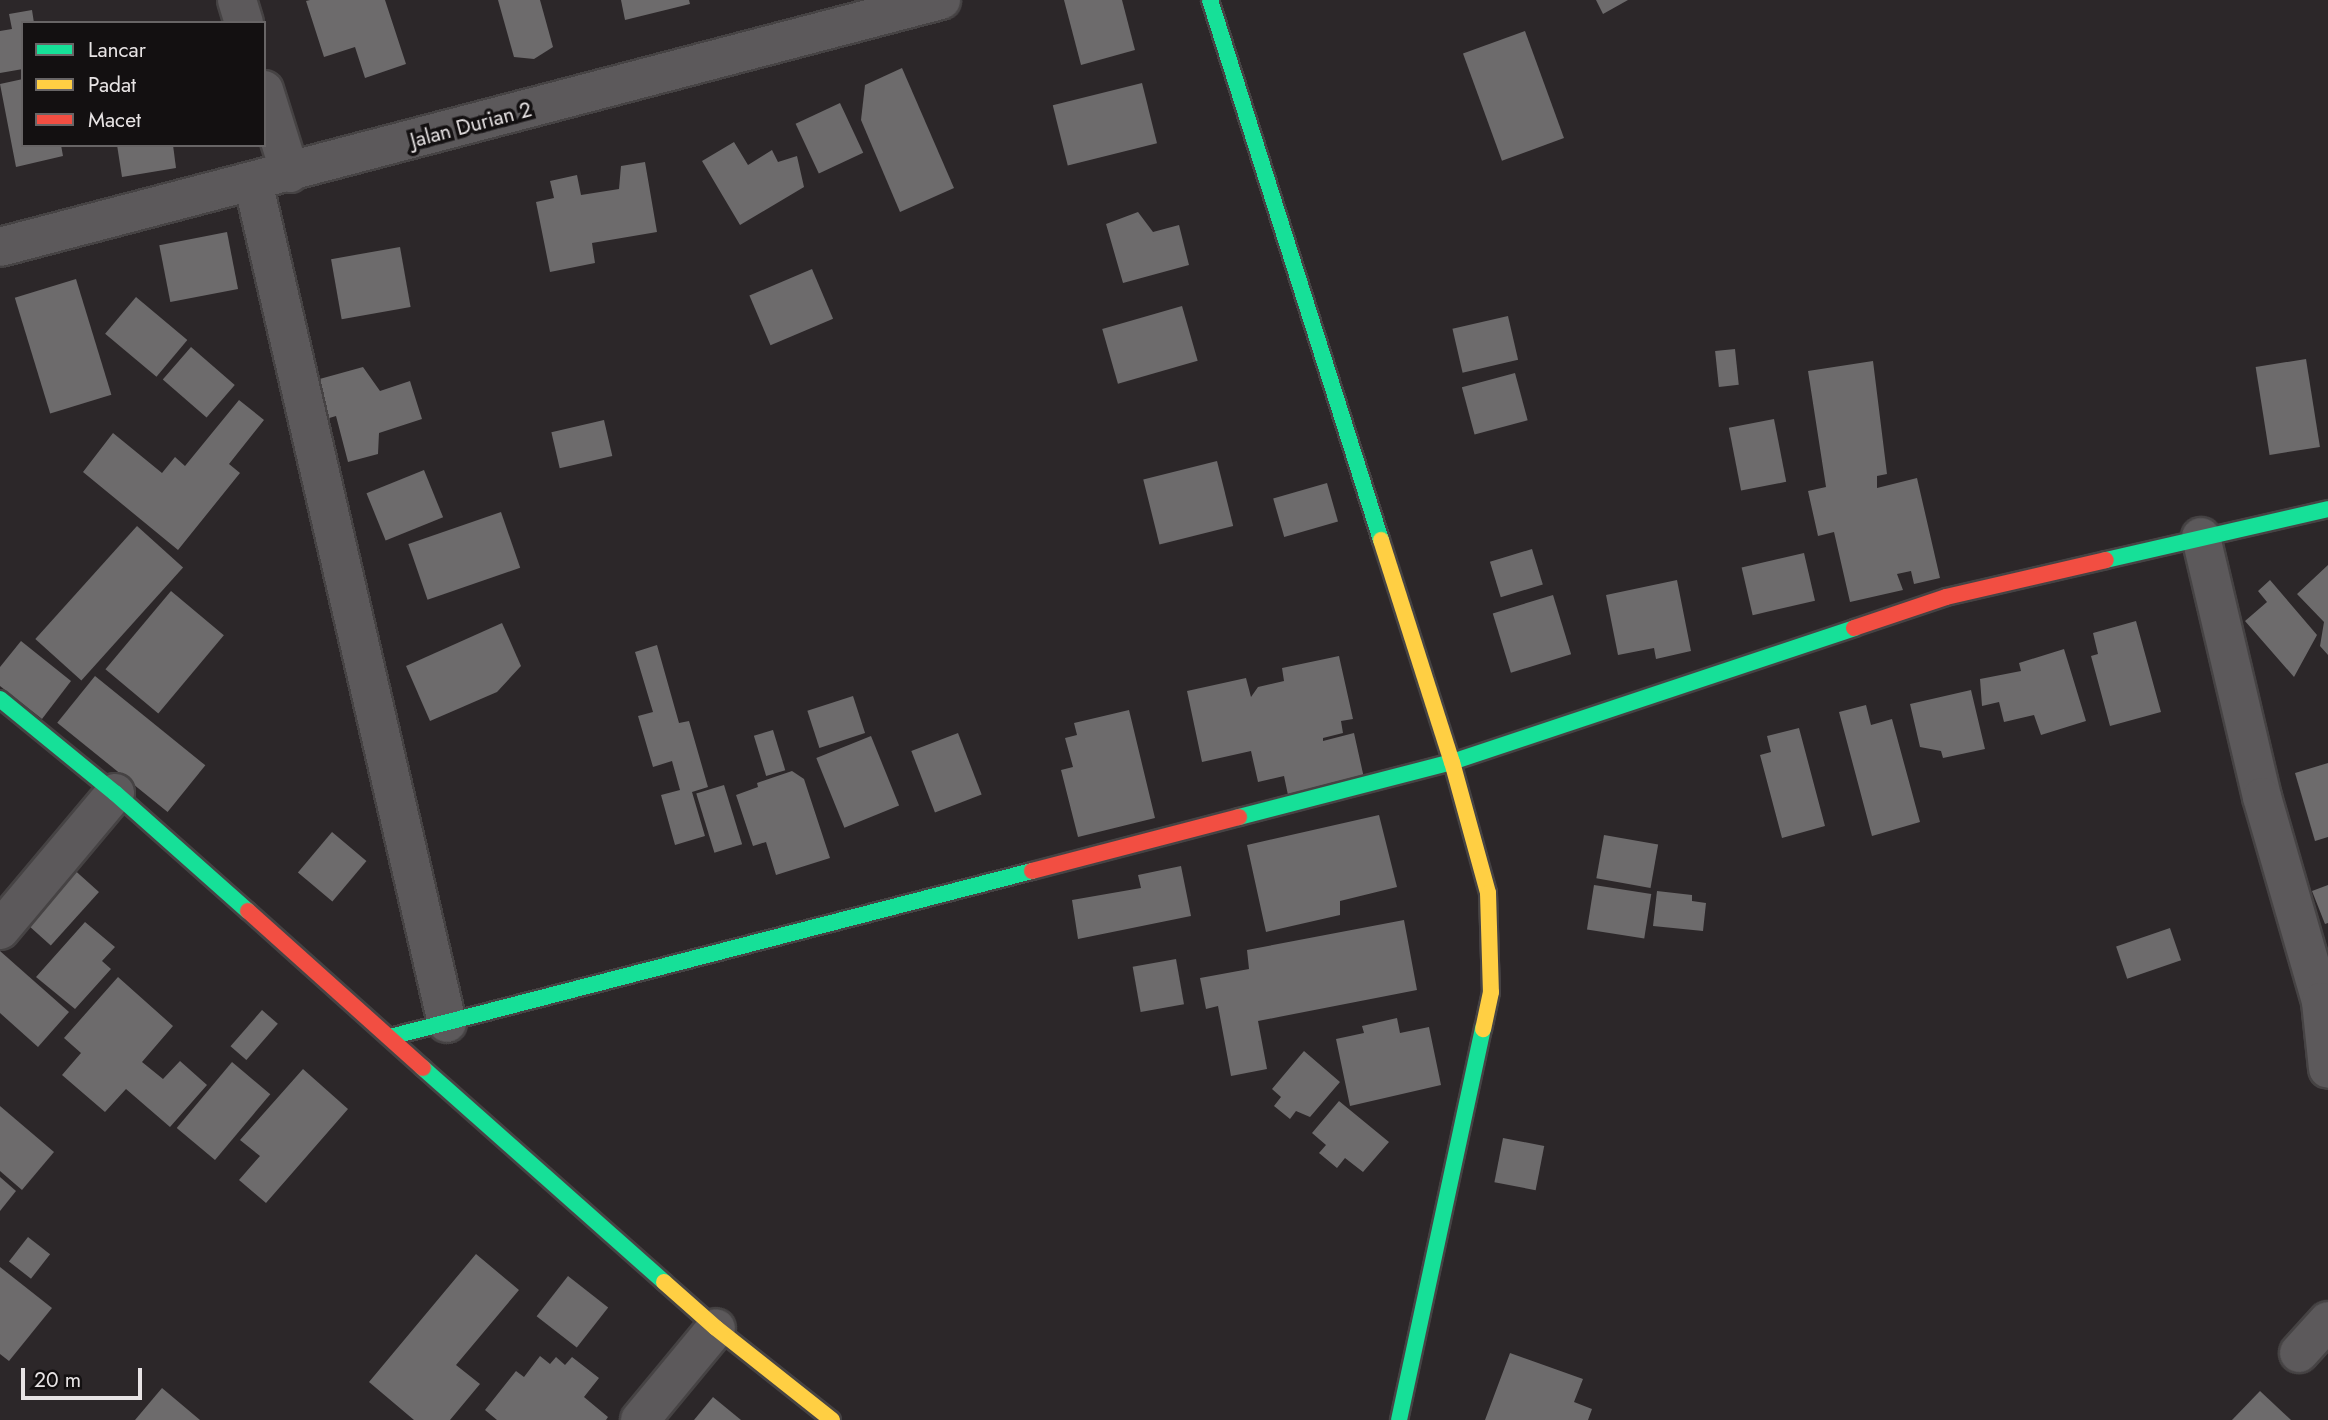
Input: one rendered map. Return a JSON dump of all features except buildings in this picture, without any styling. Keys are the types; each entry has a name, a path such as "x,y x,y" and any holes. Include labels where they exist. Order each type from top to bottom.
{"street":[{"path":"237,0 243,21"},
{"name":"Jalan Durian 2","path":"0,247 941,0"},
{"path":"1210,0 1452,762 1488,893 1491,992 1399,1420"},
{"path":"266,96 290,173"},
{"path":"253,182 447,1023"},
{"path":"390,1037 1452,762 1946,597 2328,509"},
{"path":"2201,537 2262,797 2321,1002 2328,1069"},
{"path":"0,699 115,793 716,1328 832,1420"},
{"path":"0,930 115,793"},
{"path":"2299,1353 2328,1321"},
{"path":"640,1420 716,1328"}],"traffic: fast":[{"path":"1210,0 1381,540"},
{"path":"2106,560 2328,509"},
{"path":"1239,817 1452,762 1854,628"},
{"path":"0,699 115,793 248,911"},
{"path":"390,1037 1032,871"},
{"path":"1399,1420 1483,1029"},
{"path":"423,1068 664,1282"}],"traffic: slow":[{"path":"1381,540 1452,762 1488,893 1491,992 1483,1029"},
{"path":"664,1282 716,1328 832,1420"}],"traffic: jam":[{"path":"1854,628 1946,597 2106,560"},
{"path":"1032,871 1239,817"},
{"path":"248,911 423,1068"}]}
